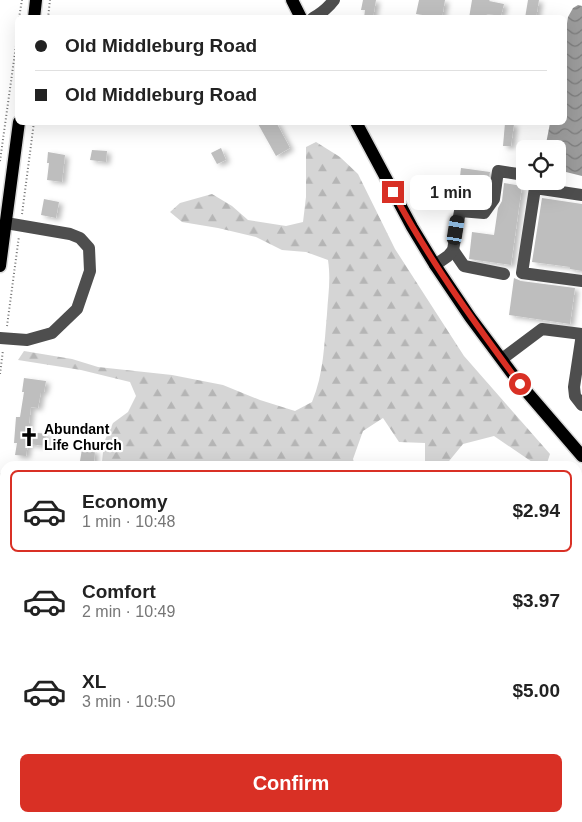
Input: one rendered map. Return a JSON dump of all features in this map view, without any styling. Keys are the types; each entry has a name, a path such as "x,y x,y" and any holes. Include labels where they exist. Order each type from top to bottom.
{"main road":[{"path":"34,15 36,0"},
{"path":"292,0 300,15"},
{"path":"0,266 19,125"},
{"path":"358,125 412,227 470,317 520,384 582,456"}],"street":[{"path":"318,15 334,0"},
{"path":"435,265 453,250 460,211 484,213 494,199 498,171 516,174"},
{"path":"582,195 534,188 522,273 582,281"},
{"path":"2,339 27,340 52,332 77,310 90,271 89,248 80,238 70,234 6,223"},
{"path":"453,250 464,266 504,274"},
{"path":"502,359 542,329 582,332 574,387 575,396 582,405"}],"path":[{"path":"20,15 22,0"},
{"path":"48,15 50,0"},
{"path":"0,161 15,53"},
{"path":"0,374 2,339 34,125"}],"green space":[{"path":"316,142 340,157 358,174 395,249 464,356 550,454 548,461 531,461 494,436 463,444 449,461 425,461 425,443 399,442 383,418 363,431 354,461 102,461 104,442 113,423 128,412 136,396 130,382 81,370 18,360 24,351 72,359 98,367 172,375 223,385 260,400 295,411 312,402 323,359 329,287 328,260 306,252 282,250 256,237 182,222 170,212 180,203 212,194 232,206 248,220 286,226 303,222 306,197 306,147"}],"water":[{"path":"578,5 582,6 582,176 566,172 566,140 547,140 550,125 567,125 568,17 573,8"}],"building":[{"path":"363,0 376,0 374,15 364,15 365,10 361,10"},
{"path":"419,0 445,0 442,15 416,14"},
{"path":"472,0 490,0 504,4 501,15 470,15"},
{"path":"528,0 539,0 536,15 526,15"},
{"path":"259,125 278,125 290,148 276,156"},
{"path":"505,125 514,125 511,146 503,146"},
{"path":"221,148 226,160 217,164 211,153"},
{"path":"92,150 107,151 106,162 90,160"},
{"path":"48,152 65,155 62,182 47,180"},
{"path":"461,168 490,172 487,189 459,185"},
{"path":"504,183 516,185 516,190 521,190 511,265 469,259 472,232 494,235 498,208 502,201"},
{"path":"542,198 582,204 582,271 570,269 570,267 532,262"},
{"path":"44,199 59,202 56,218 41,215"},
{"path":"514,278 521,281 575,288 570,324 509,315"},
{"path":"24,378 46,381 44,392 41,392 38,408 31,407 28,432 47,434 45,446 28,444 26,456 15,455 17,443 14,443 16,417 20,417 24,392 22,392"},
{"path":"82,449 95,451 94,461 80,461"}],"place":[{"name":"Abundant Life Church","path":"29,437"}],"route":[{"path":"393,192 435,265 470,317 520,384"}]}
